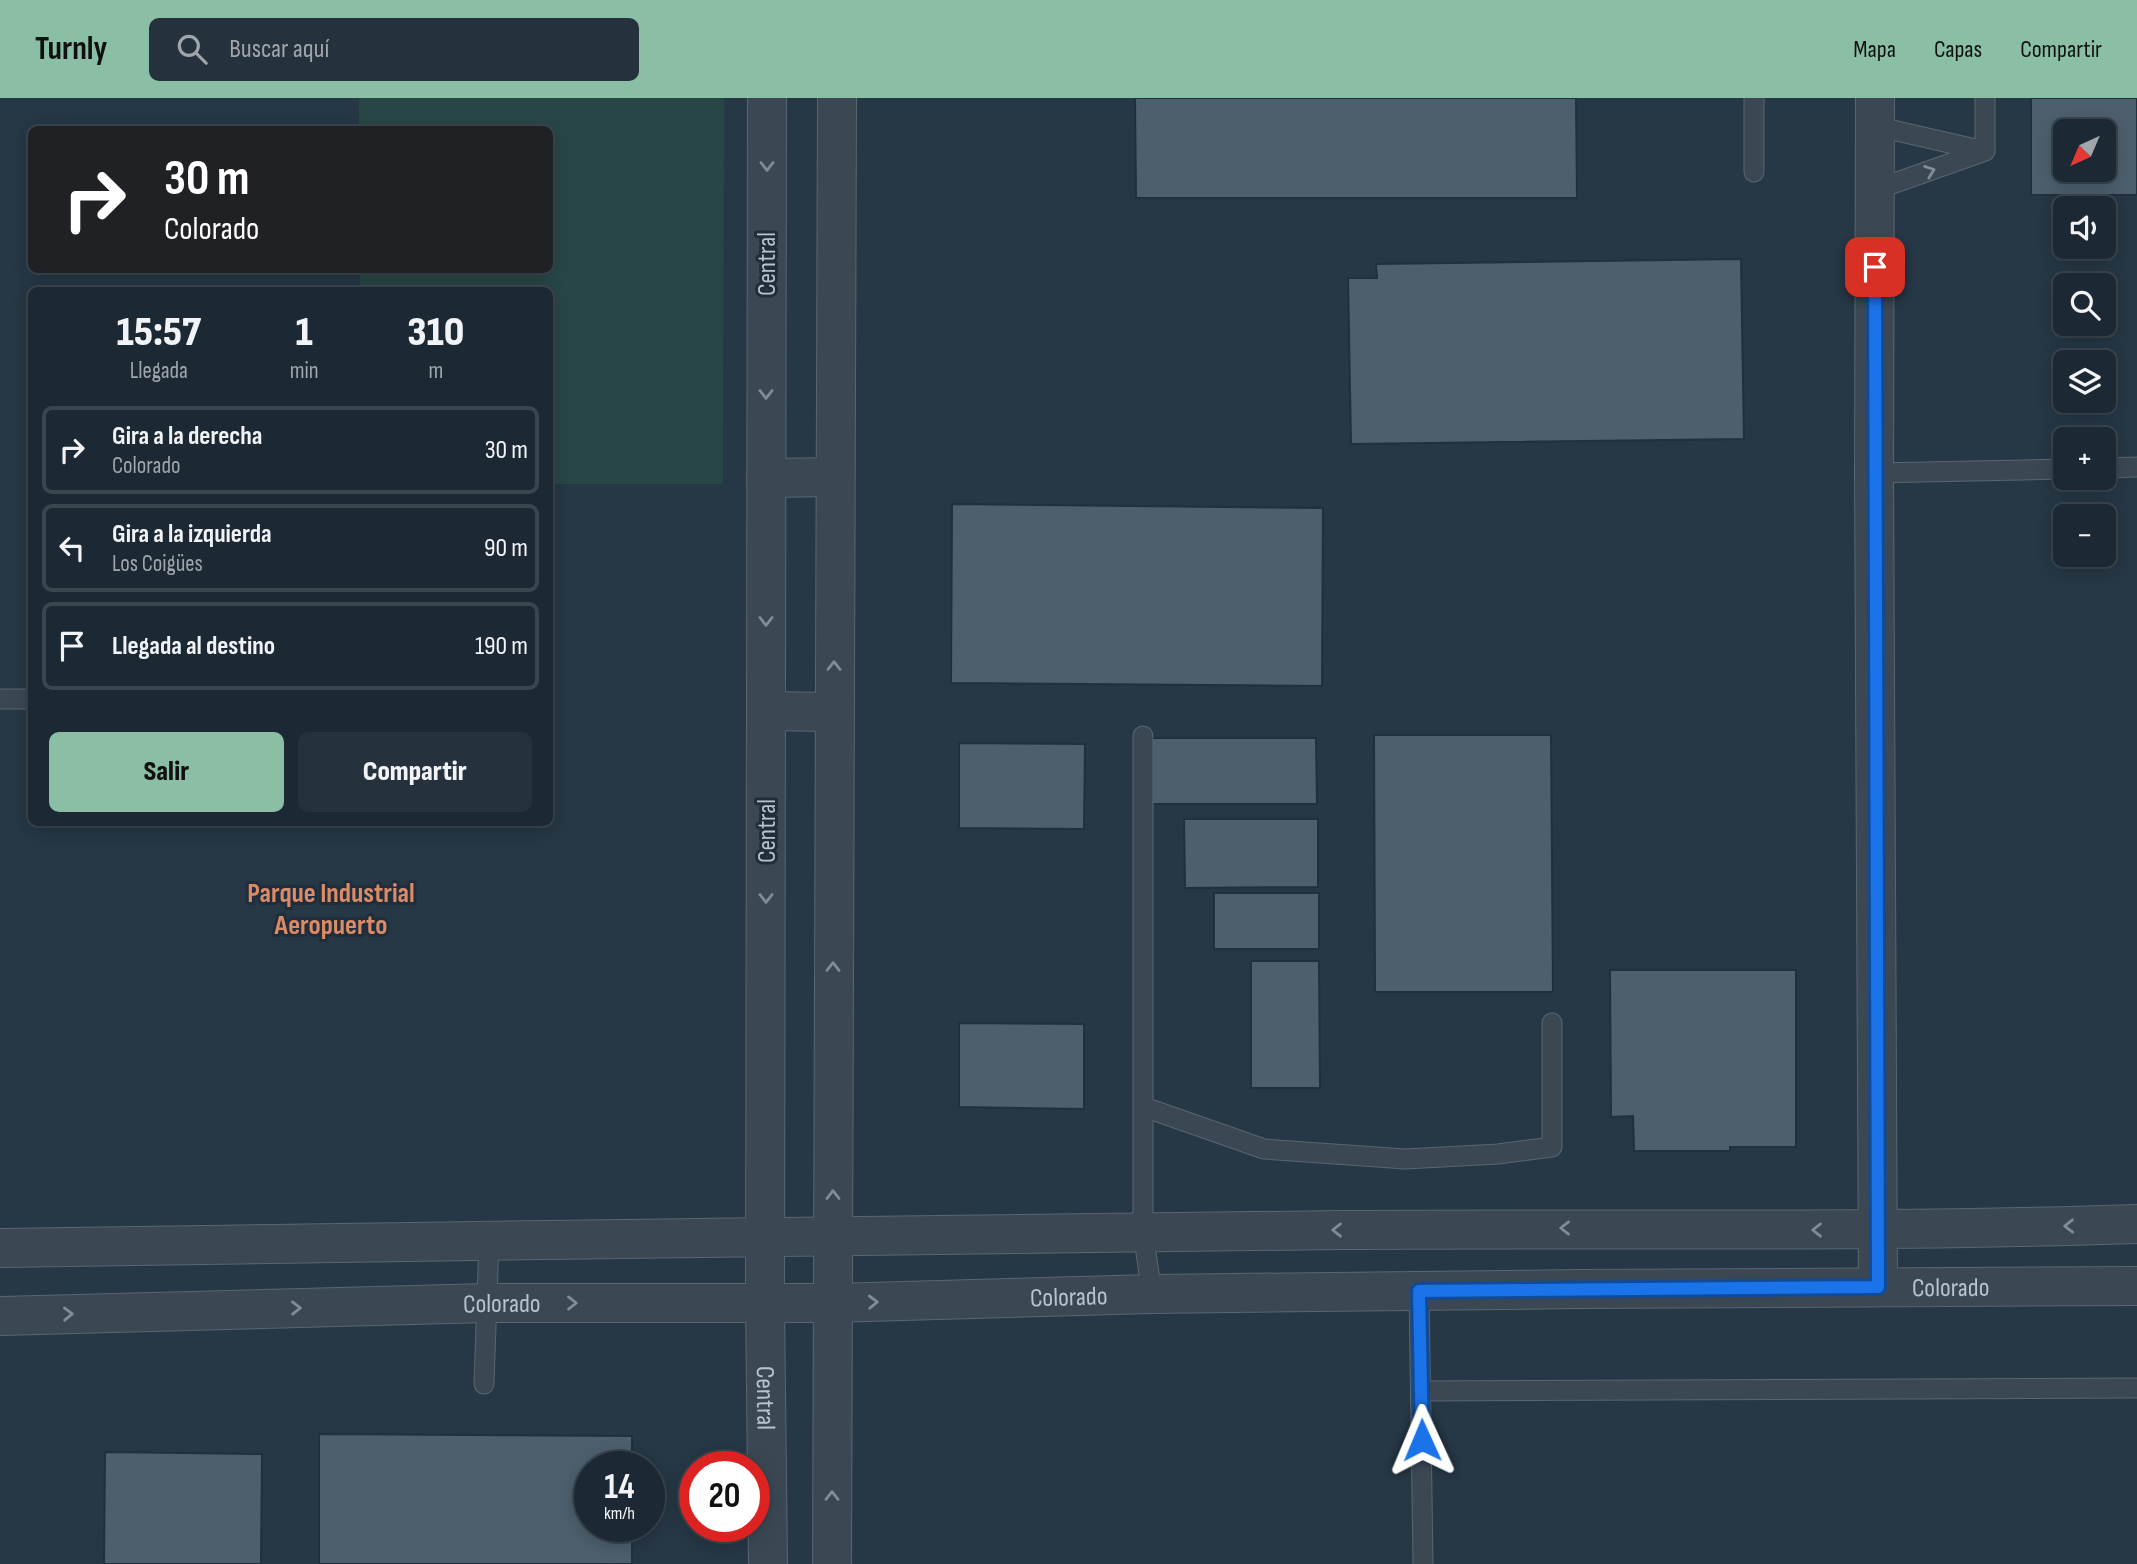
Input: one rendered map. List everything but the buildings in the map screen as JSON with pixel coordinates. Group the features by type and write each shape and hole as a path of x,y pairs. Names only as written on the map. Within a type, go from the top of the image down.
{"street":[{"name":"Central","path":"767,98 765,1303 768,1564"},
{"path":"832,1564 836,98"},
{"path":"1875,112 1878,1287"},
{"path":"766,478 835,477"},
{"path":"766,711 834,712"},
{"path":"0,1248 1143,1232 1877,1230 2128,1225 2129,1286"},
{"path":"1615,1229 1616,1289"},
{"name":"Colorado","path":"0,1316 487,1303 832,1303 1152,1294 2129,1286"}],"lane":[{"path":"1754,98 1754,172"},
{"path":"1985,98 1985,151"},
{"path":"1875,112 1985,151"},
{"path":"1875,190 1985,151"},
{"path":"2116,468 2137,467"},
{"path":"1874,473 2053,469"},
{"path":"0,699 28,699"},
{"path":"1143,736 1143,1232 1152,1294"},
{"path":"1144,1107 1264,1149 1405,1159 1498,1154 1552,1147 1552,1023"},
{"path":"484,1384 489,1241"},
{"path":"1419,1291 1423,1564"},
{"path":"1421,1391 2137,1388"}],"green space":[{"path":"359,98 724,98 723,484 553,484 553,287 360,287 360,273 553,273 553,126 359,126"}],"district":[{"name":"Parque Industrial Aeropuerto","path":"331,908"}],"route":[{"path":"1422,1440 1419,1291 1878,1287 1875,267"}]}
